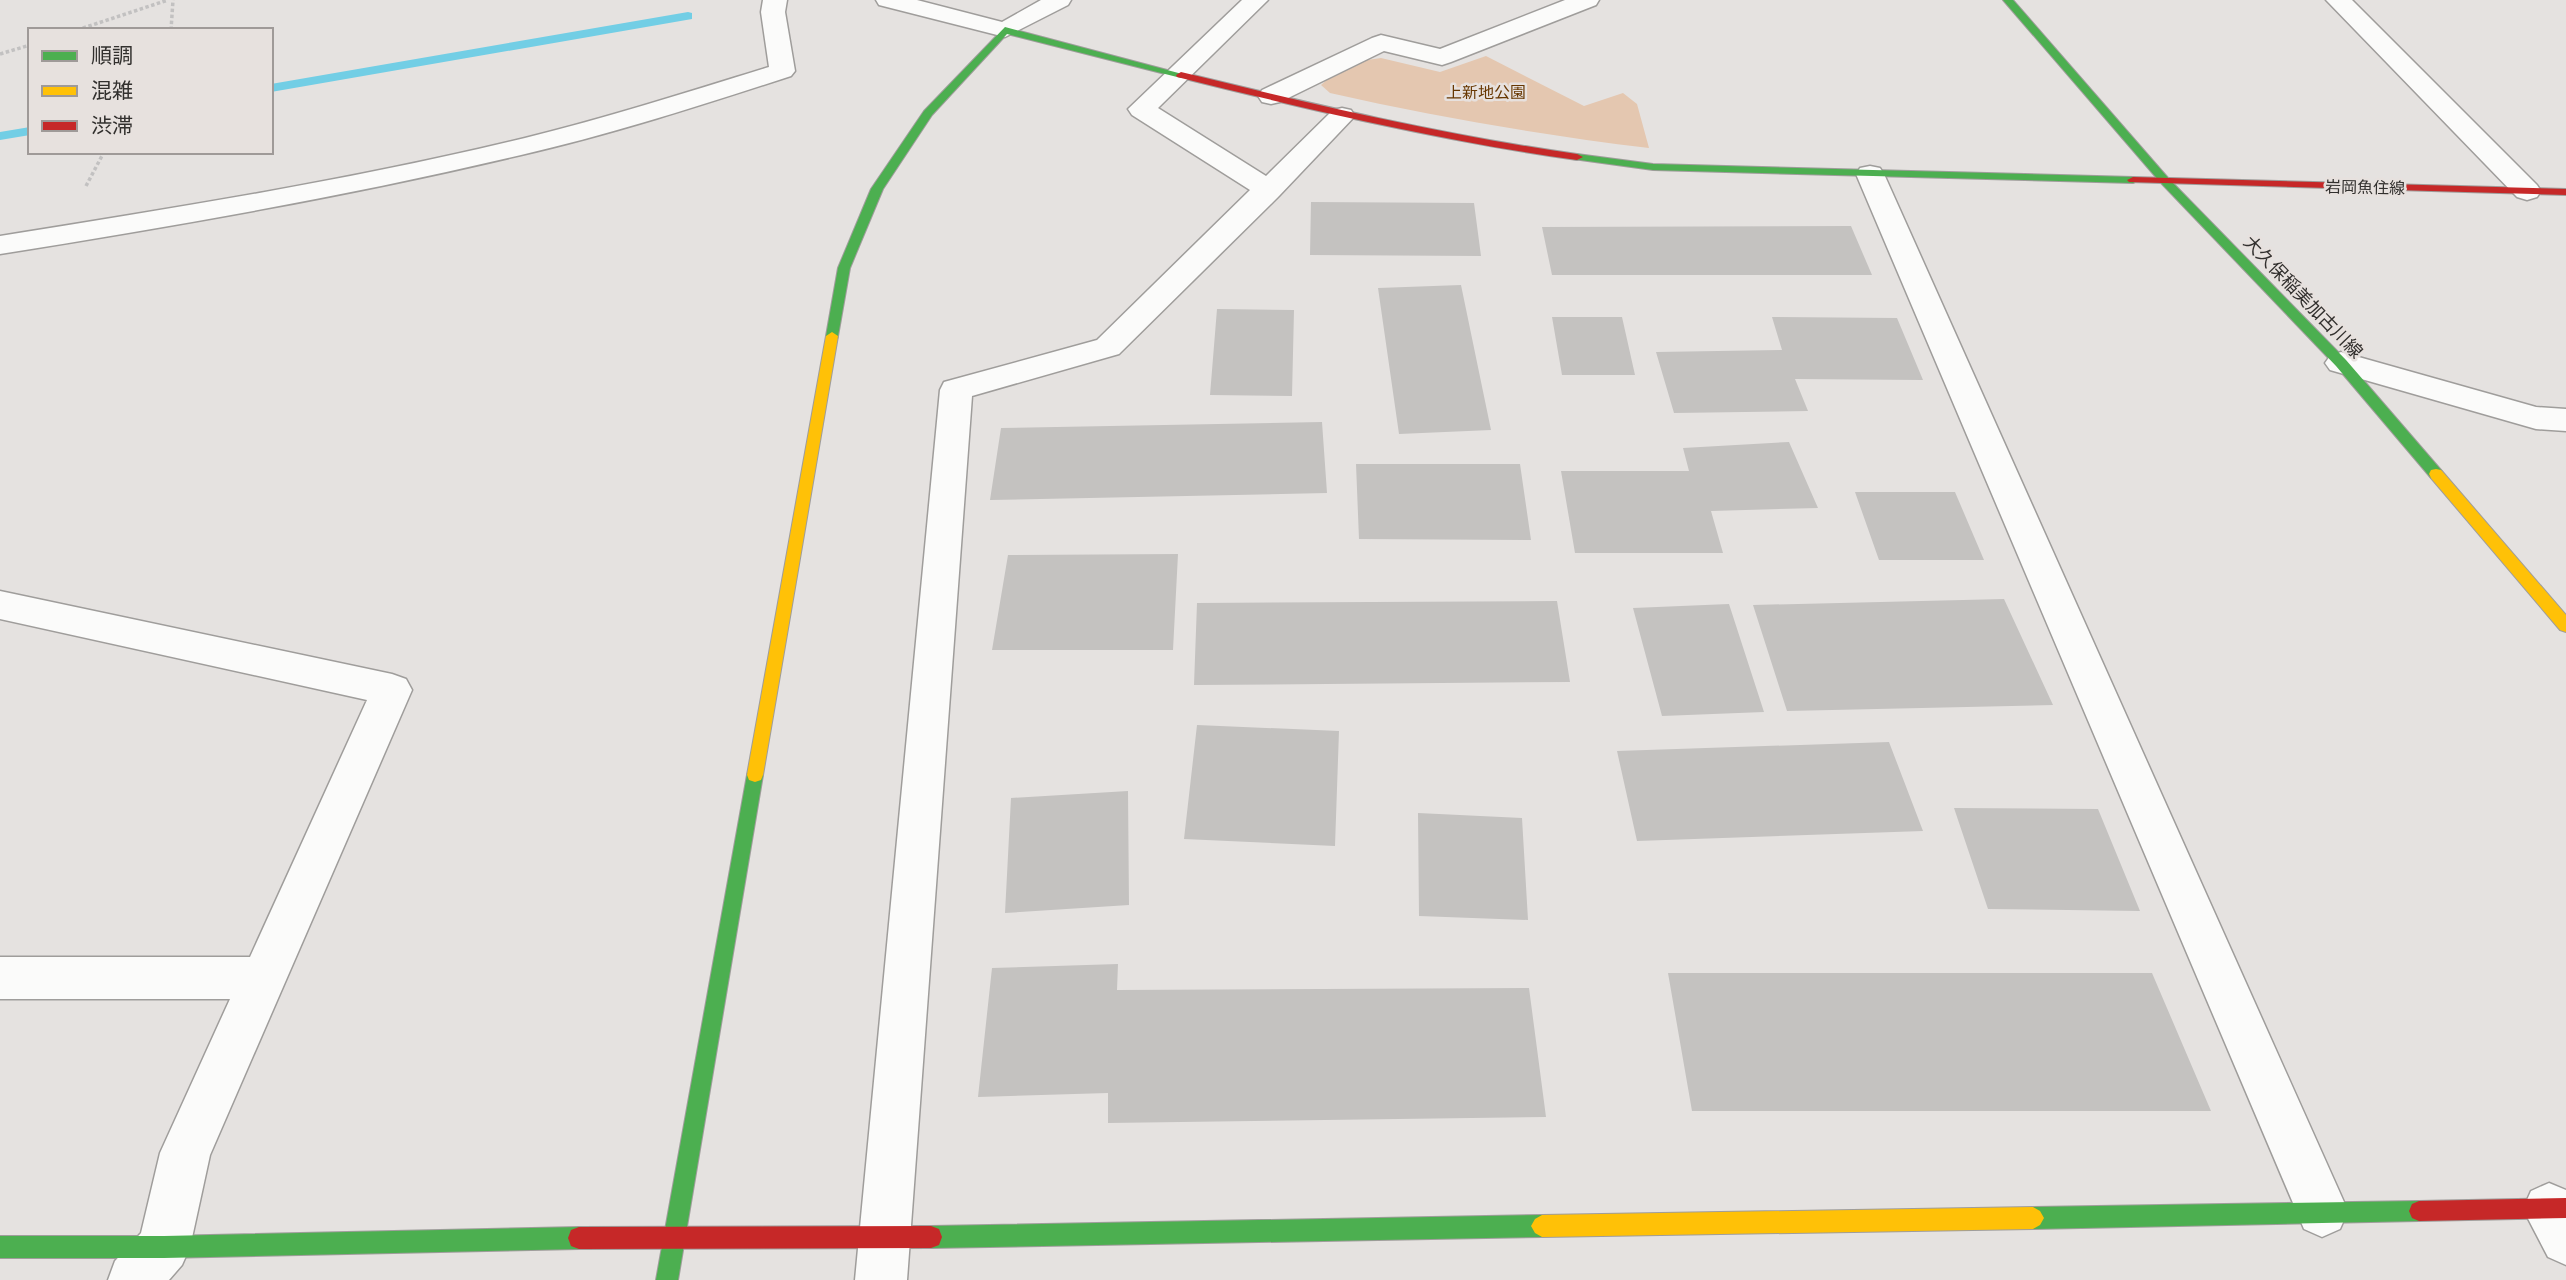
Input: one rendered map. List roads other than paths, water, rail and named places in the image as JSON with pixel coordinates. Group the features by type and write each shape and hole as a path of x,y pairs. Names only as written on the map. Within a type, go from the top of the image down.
{"street":[{"path":"0,245 362,182 509,150 636,116 782,71 773,12 775,0"},
{"path":"887,0 1004,30"},
{"path":"667,1280 677,1236 844,268 877,189 928,113 1004,30 1059,0"},
{"path":"1256,0 1141,109 1269,190"},
{"path":"1271,96 1381,43 1442,57 1587,0"},
{"name":"大久保稲美加古川線","path":"2008,0 2165,181 2341,363 2566,626"},
{"path":"2338,0 2527,191"},
{"name":"岩岡魚住線","path":"1004,30 1342,116 1512,149 1653,167 2566,192"},
{"path":"883,1259 956,390 1108,347 1342,116"},
{"path":"1870,174 2322,1211"},
{"path":"2341,363 2536,418 2566,420"},
{"path":"0,605 392,690 186,1153 149,1263"},
{"path":"0,978 264,978"},
{"path":"0,1247 149,1263 677,1236 883,1259 2322,1211 2560,1219"}],"waterway":[{"path":"273,88 688,16"},
{"path":"0,136 28,131"}],"park label":[{"name":"上新地公園","path":"1486,92"}]}
